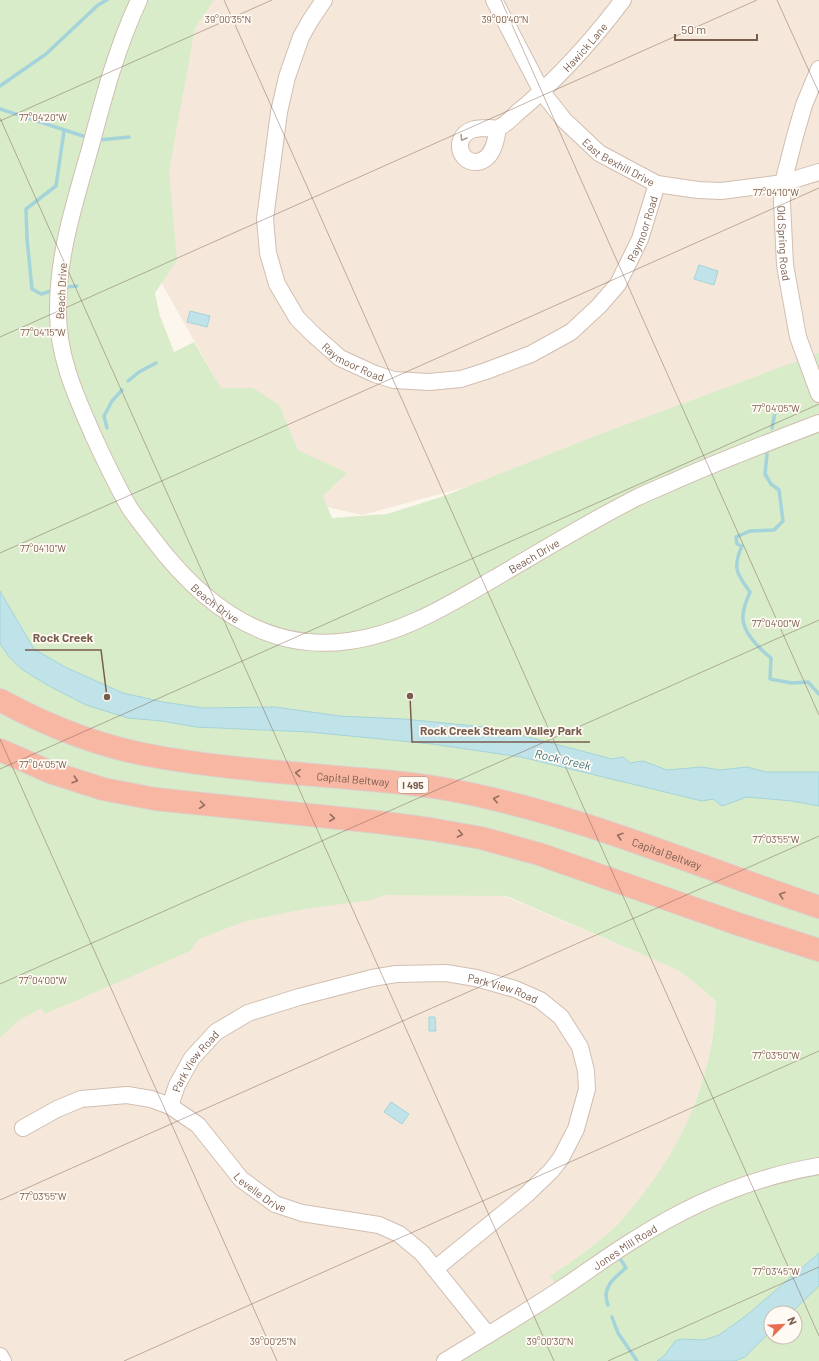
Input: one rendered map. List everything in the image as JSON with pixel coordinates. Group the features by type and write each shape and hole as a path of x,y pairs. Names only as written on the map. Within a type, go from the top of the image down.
{"highway":[{"name":"Capital Beltway","path":"0,700 28,716 67,732 118,748 163,758 221,766 431,787 498,799 556,815 626,838 761,888 819,907"},
{"path":"0,750 50,772 103,789 155,799 377,822 481,838 539,854 738,924 819,950"}],"street":[{"name":"Beach Drive","path":"139,0 111,72 68,224 59,285 58,312 61,340 72,388 97,444 130,508 167,558 193,585 216,605 241,622 266,633 289,639 316,643 349,641 380,634 409,623 449,604 636,498 701,469 819,423"},
{"name":"Raymoor Road","path":"324,0 301,37 287,77 279,112 265,219 268,253 277,284 298,318 314,335 340,358 375,374 394,380 429,382 461,379 531,354 571,332 599,306 618,284 640,239 657,184"},
{"name":"East Bexhill Drive","path":"494,0 542,92 564,120 598,153 657,184 698,190 721,191 783,183 819,172"},
{"name":"Hawick Lane","path":"498,128 542,92 575,58 623,0"},
{"name":"Old Spring Road","path":"819,69 804,105 783,183 782,202 785,265 798,337 819,394"},
{"name":"Park View Road","path":"170,1106 177,1085 192,1058 216,1032 248,1013 299,997 372,978 396,974 446,974 476,978 515,989 540,1000 561,1017 580,1046 586,1071 587,1089 576,1129 561,1158 551,1171 526,1195 435,1269"},
{"name":"Levelle Drive","path":"23,1128 57,1109 81,1099 127,1095 151,1099 170,1106 198,1125 241,1179 275,1204 302,1213 379,1225 399,1234 422,1253 488,1335"},
{"name":"Jones Mill Road","path":"446,1361 563,1288 637,1237 685,1211 708,1199 754,1182 819,1166"},
{"path":"0,1356 3,1361"}],"shaded area":[{"path":"204,0 819,0 819,392 362,515 287,498 249,438 152,266 177,75"},
{"path":"440,869 717,986 715,1019 710,1051 702,1083 691,1114 661,1171 631,1210 608,1233 583,1254 551,1276 558,1288 436,1361 0,1361 0,936 212,920"}],"green space":[{"path":"0,0 214,0 195,28 169,171 177,260 155,293 160,316 174,352 194,342 221,388 253,388 279,405 298,450 347,473 323,496 332,518 387,514 444,496 595,436 819,353 819,1361 436,1361 558,1288 550,1276 600,1240 631,1208 660,1170 686,1125 696,1102 704,1077 714,1027 716,1001 693,981 676,969 506,896 384,895 372,900 305,909 246,921 199,939 190,951 45,1014 42,1008 18,1021 0,1038"}],"water":[{"path":"699,265 718,271 714,285 694,279"},
{"path":"190,311 210,316 207,327 187,322"},
{"name":"Rock Creek","path":"0,591 34,649 65,667 123,693 163,702 203,708 275,707 340,716 404,719 494,728 612,759 623,757 630,763 643,761 667,770 702,767 720,770 747,767 766,772 819,772 819,806 792,801 747,797 722,806 713,799 702,801 521,757 432,744 309,732 196,727 162,721 128,718 86,705 49,686 23,670 10,658 0,644"},
{"path":"429,1017 435,1017 436,1031 429,1031"},
{"path":"391,1102 409,1114 402,1124 384,1112"},
{"path":"819,1253 819,1286 799,1305 763,1305 763,1339 745,1357 735,1361 657,1361 665,1355 675,1341 681,1339 704,1340 719,1335 747,1315"}],"waterway":[{"path":"0,86 46,54 98,5 107,0"},
{"path":"0,109 83,136"},
{"path":"51,291 41,294 32,289 27,239 26,209 56,186 64,131"},
{"path":"99,140 129,137"},
{"path":"66,287 77,286"},
{"path":"128,381 139,372 156,363"},
{"path":"107,428 104,416 112,401 122,390"},
{"path":"772,428 776,407"},
{"path":"767,454 765,474 771,484 779,490 783,521 774,530 750,531 736,537 737,544 742,546 737,560 737,570 750,592 744,610 744,626 758,646 771,658 770,679 792,683 808,682 819,694"},
{"path":"608,1305 606,1299 607,1288 626,1268 621,1260"},
{"path":"612,1317 618,1333 637,1361"}],"place":[{"name":"Rock Creek Stream Valley Park","path":"410,696"},
{"name":"Rock Creek","path":"107,697"}]}
